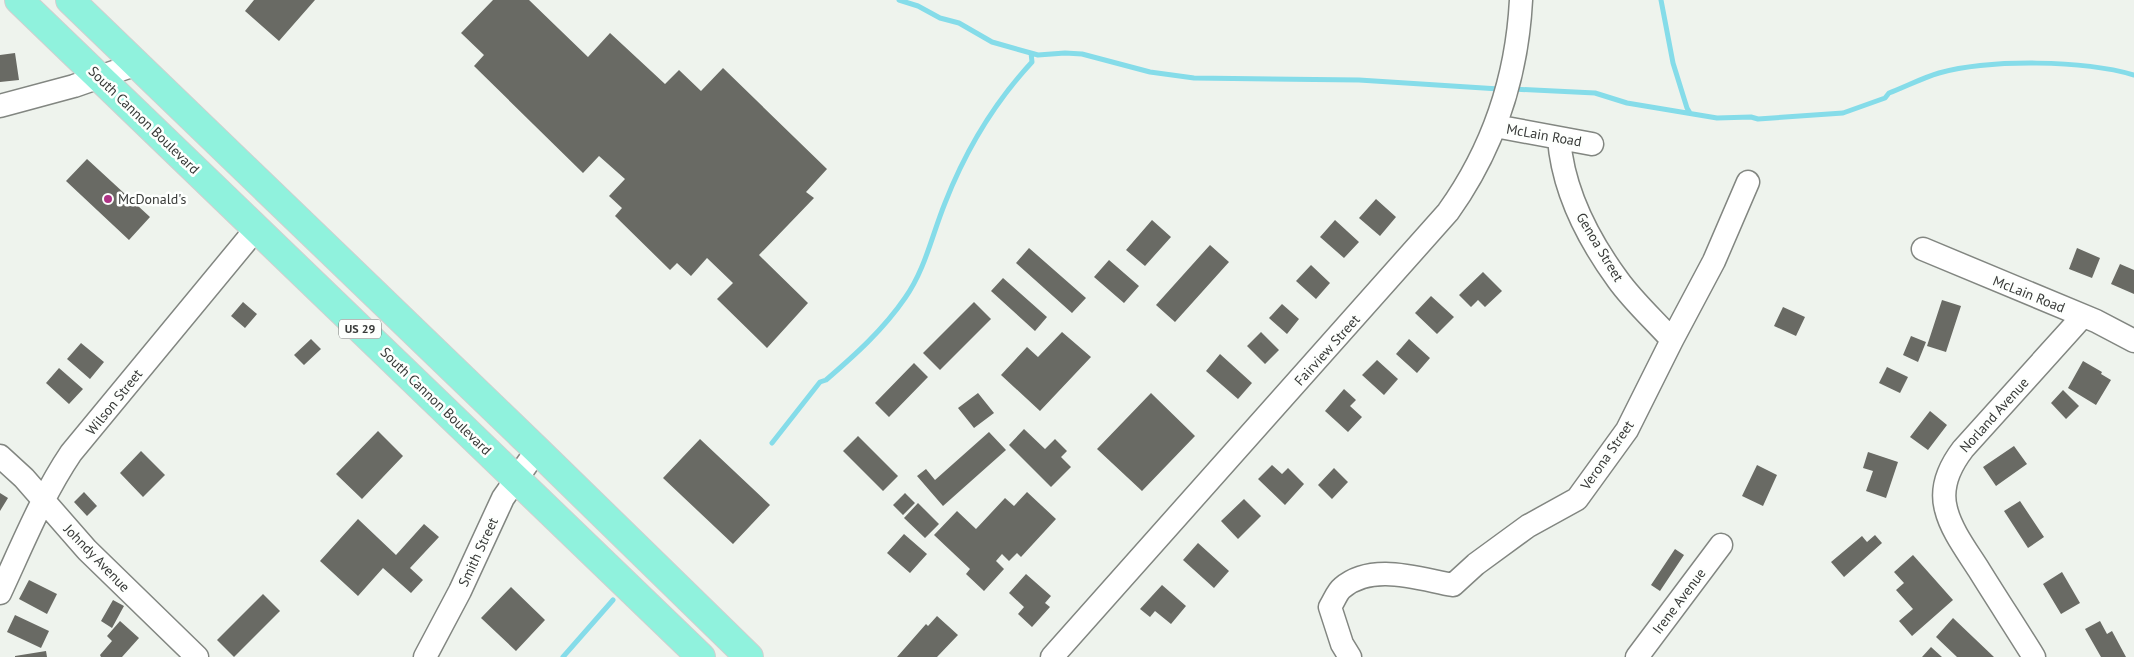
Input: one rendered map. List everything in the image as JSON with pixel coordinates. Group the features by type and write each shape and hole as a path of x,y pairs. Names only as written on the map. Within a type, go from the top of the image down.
{"main road":[{"name":"South Cannon Boulevard","path":"19,0 701,657"},
{"name":"US 29","path":"70,0 749,657"}],"street":[{"name":"Fairview Street","path":"1052,657 1440,223 1467,184 1495,126 1504,99 1515,53 1521,0"},
{"path":"0,106 74,86 137,64"},
{"name":"McLain Road","path":"1495,126 1592,144"},
{"name":"Genoa Street","path":"1559,139 1570,189 1588,231 1618,280 1672,340"},
{"name":"Verona Street","path":"1350,657 1342,644 1330,607 1340,589 1359,576 1385,574 1453,585 1476,564 1528,526 1577,499 1627,430 1714,261 1748,182"},
{"name":"Wilson Street","path":"0,593 43,502 71,453 256,229"},
{"name":"McLain Road","path":"1923,249 2083,316 2134,341"},
{"name":"Norland Avenue","path":"2034,657 1961,543 1946,509 1944,496 1946,477 1953,462 1963,448 2083,316"},
{"name":"Smith Street","path":"424,657 460,590 503,498 518,480 537,450"},
{"name":"Johndy Avenue","path":"0,456 24,478 43,502 87,550 197,657"},
{"name":"Irene Avenue","path":"1637,657 1721,545"}],"building":[{"path":"254,0 315,0 279,41 245,11"},
{"path":"493,0 529,0 588,57 610,33 665,84 679,70 701,91 723,68 827,169 806,192 814,198 759,255 808,303 767,348 717,299 733,283 707,258 691,276 677,263 670,270 615,216 622,208 609,196 625,179 599,156 583,173 474,66 484,55 461,33"},
{"path":"15,53 19,80 0,82 0,55"},
{"name":"McDonald's","path":"87,159 150,217 129,240 66,181"},
{"path":"1376,199 1396,217 1380,236 1359,218"},
{"path":"1152,220 1171,237 1145,266 1126,250"},
{"path":"1335,220 1359,242 1344,258 1320,237"},
{"path":"1210,245 1229,262 1175,322 1156,305"},
{"path":"1029,248 1086,298 1072,313 1016,263"},
{"path":"2077,248 2100,258 2092,278 2069,269"},
{"path":"1109,260 1139,286 1124,303 1094,277"},
{"path":"2120,264 2134,270 2134,294 2111,284"},
{"path":"1311,265 1330,283 1316,299 1296,281"},
{"path":"1483,272 1502,291 1485,307 1478,300 1471,307 1459,295"},
{"path":"1003,278 1047,317 1035,331 991,291"},
{"path":"1431,296 1454,317 1437,334 1415,313"},
{"path":"1942,300 1961,306 1946,352 1927,346"},
{"path":"243,302 257,314 245,328 231,316"},
{"path":"974,302 991,319 940,370 923,353"},
{"path":"1282,304 1299,319 1287,334 1269,318"},
{"path":"1783,307 1805,317 1796,336 1774,326"},
{"path":"1062,332 1091,357 1040,411 1001,375 1027,347 1038,357"},
{"path":"1261,332 1279,350 1265,364 1247,346"},
{"path":"1911,336 1926,342 1918,362 1903,355"},
{"path":"311,339 321,349 304,365 294,355"},
{"path":"1409,339 1430,358 1417,373 1396,354"},
{"path":"81,343 104,362 90,379 67,359"},
{"path":"1220,354 1252,383 1238,399 1206,371"},
{"path":"1377,360 1398,379 1384,395 1362,375"},
{"path":"2083,361 2102,372 2101,374 2111,380 2096,405 2068,388"},
{"path":"914,363 928,377 889,417 875,403"},
{"path":"1887,367 1908,377 1900,393 1879,383"},
{"path":"59,368 83,389 69,404 46,383"},
{"path":"1344,389 1356,400 1350,406 1362,417 1348,432 1325,411"},
{"path":"2063,390 2079,406 2066,419 2051,403"},
{"path":"978,393 994,413 974,428 958,408"},
{"path":"1151,393 1195,436 1142,491 1097,449"},
{"path":"1930,411 1947,425 1928,450 1910,437"},
{"path":"1024,429 1045,449 1055,439 1067,451 1061,457 1071,467 1051,487 1009,445"},
{"path":"378,431 403,456 362,499 336,474"},
{"path":"989,432 1006,450 943,506 917,476 926,469 935,480"},
{"path":"858,436 898,476 883,491 843,451"},
{"path":"700,439 770,505 733,544 663,478"},
{"path":"2014,446 2027,464 1996,486 1983,467"},
{"path":"141,451 165,475 143,497 120,473"},
{"path":"1868,452 1898,462 1886,498 1866,491 1873,471 1863,468"},
{"path":"1272,465 1282,474 1288,468 1304,484 1285,505 1258,479"},
{"path":"1757,465 1777,475 1763,506 1742,496"},
{"path":"1334,468 1348,482 1332,499 1318,485"},
{"path":"84,492 97,506 87,516 74,502"},
{"path":"1027,492 1056,519 1021,557 1017,553 1009,561 1002,554 996,561 1004,569 984,591 966,574 970,569 934,535 957,511 976,529 1005,498 1014,506"},
{"path":"0,493 8,498 0,511"},
{"path":"905,493 915,503 903,515 893,505"},
{"path":"1244,499 1261,516 1238,539 1221,521"},
{"path":"2020,501 2044,537 2028,548 2004,511"},
{"path":"918,503 939,524 925,538 904,518"},
{"path":"358,519 396,555 424,524 439,537 410,568 423,580 411,593 383,568 358,596 320,561"},
{"path":"904,534 927,554 910,573 887,553"},
{"path":"1875,535 1882,543 1844,577 1831,562 1862,536 1867,542"},
{"path":"1198,543 1229,571 1214,588 1183,560"},
{"path":"1675,549 1684,555 1660,591 1651,585"},
{"path":"1913,555 1953,600 1912,636 1899,621 1913,609 1896,590 1904,583 1894,572"},
{"path":"2062,572 2080,603 2061,614 2043,584"},
{"path":"1026,574 1051,596 1045,603 1050,607 1032,627 1018,614 1024,607 1009,593"},
{"path":"29,580 57,594 47,614 19,599"},
{"path":"1162,585 1186,606 1171,624 1155,611 1150,617 1140,609"},
{"path":"511,587 545,620 516,651 481,618"},
{"path":"263,594 280,611 234,657 217,640"},
{"path":"113,600 124,606 112,628 101,621"},
{"path":"15,615 49,631 41,648 7,632"},
{"path":"937,616 958,635 937,657 897,657 926,624 928,626"},
{"path":"1953,618 1994,657 1957,657 1936,637"},
{"path":"120,621 139,638 122,657 101,657 100,655 112,641 107,636"},
{"path":"2100,621 2107,634 2112,631 2126,657 2101,657 2085,629"},
{"path":"1931,647 1942,657 1922,657"},
{"path":"46,651 47,657 15,657 15,656"}],"waterway":[{"path":"899,0 918,6 940,18 959,23 992,42 1038,55 1082,54 1150,72 1194,78 1359,80 1499,89"},
{"path":"1661,0 1673,63 1690,113"},
{"path":"772,443 820,382 826,380 868,342 905,298 918,276 945,203 971,147 1005,94 1032,62 1031,53"},
{"path":"1513,89 1595,93 1627,103 1717,118 1751,117 1758,119 1843,113 1885,98 1889,93 1933,75 1960,68 1984,65 2064,64 2089,66 2134,75"},
{"path":"563,657 613,600"}],"place":[{"name":"McDonald's","path":"108,199"}]}
